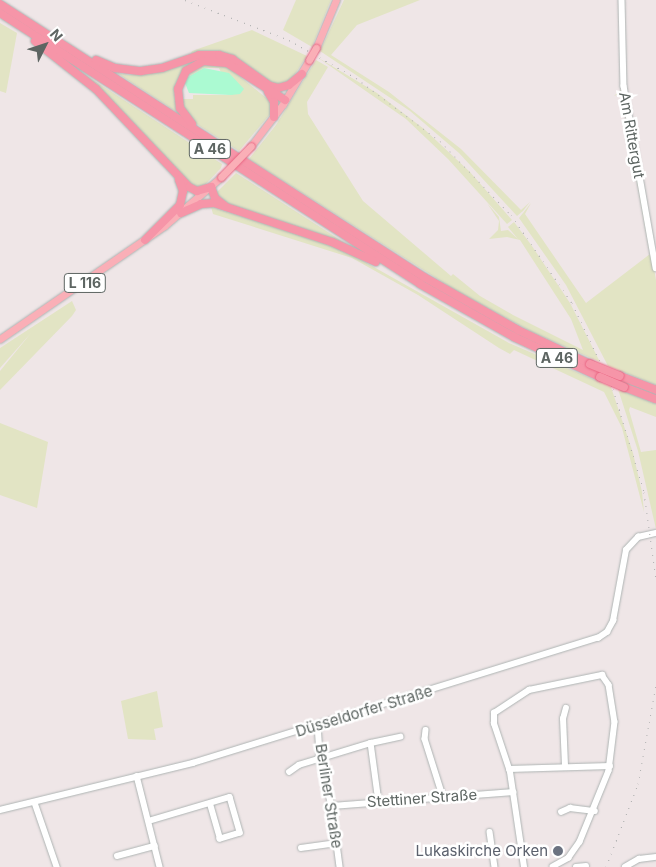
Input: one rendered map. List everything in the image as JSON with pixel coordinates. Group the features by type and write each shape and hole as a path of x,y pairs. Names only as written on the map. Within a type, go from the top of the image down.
{"highway":[{"name":"A 46","path":"0,4 221,147 454,294 590,364 656,390"},
{"name":"A 46","path":"0,14 420,284 514,337 600,377 656,399"},
{"path":"0,14 96,89 172,170 194,190 211,187 215,198 226,206"},
{"path":"66,46 105,65 130,71 160,69 199,55 219,55 237,62 285,100"},
{"path":"221,147 181,111 177,93 185,72 198,62 219,61 268,88 287,86 302,74"},
{"path":"268,88 274,101 274,116"},
{"path":"145,240 181,202 183,188 172,170"},
{"path":"181,213 207,203 226,206 332,242 420,284"}],"main road":[{"name":"L 116","path":"0,339 145,240 181,213 221,177 251,146 302,74 316,48 336,0"}],"street":[{"name":"Am Rittergut","path":"622,0 623,81 656,268"},
{"name":"Düsseldorfer Straße","path":"0,810 35,803 137,776 318,725 601,637 614,621 625,551 637,538 656,533"},
{"path":"524,867 509,769 494,724 494,713 499,706 532,689 597,674 606,678 615,726 610,766 595,811 578,847 563,866 553,867"},
{"path":"564,766 563,719 566,708"},
{"name":"Berliner Straße","path":"318,725 321,758 332,806 340,867"},
{"path":"426,730 425,739 443,796"},
{"path":"289,772 321,758 371,743 400,738"},
{"path":"371,743 379,802"},
{"path":"509,769 610,766"},
{"path":"137,776 160,867"},
{"name":"Stettiner Straße","path":"332,806 513,792"},
{"path":"149,821 230,797 240,833 220,839 210,804"},
{"path":"35,803 57,867"},
{"path":"561,812 570,808 595,811"},
{"path":"490,832 495,867"},
{"path":"301,848 337,843"},
{"path":"117,856 155,846"},
{"path":"625,867 639,859 656,858"},
{"path":"576,867 586,866"}],"shaded area":[{"path":"296,0 331,0 312,47 283,30"},
{"path":"344,0 420,0 357,25 331,55 389,92 461,149 521,210 530,202 517,216 459,153 410,111 320,51"},
{"path":"0,23 17,33 6,93 0,91"},
{"path":"252,30 307,56 291,80 282,85 274,84 245,63 221,53 190,55 192,51"},
{"path":"317,57 377,93 424,129 470,172 512,220 507,224 448,159 406,119"},
{"path":"198,58 181,73 176,83 174,95 180,114 117,73 129,75 167,70"},
{"path":"316,60 328,67 307,102 308,114 363,201 451,276 453,274 480,296 513,315 583,350 571,319 520,240 507,237 489,239 498,230 499,221 487,203 499,217 501,231 508,230 518,239 508,227 514,222 532,246 570,303 600,362 532,332 455,290 249,159 276,125"},
{"path":"203,65 227,66 271,102 271,113 239,151 195,123 183,107 182,99 193,99 193,95 231,95 219,68 204,68 188,77 181,87 192,71"},
{"path":"204,68 229,73 244,89 240,94 231,95 189,93 185,83 188,77"},
{"path":"84,74 222,164 221,168 202,188 194,187"},
{"path":"622,89 656,280 656,385 608,366 566,285 519,218 531,203 525,214 586,303 650,254 621,93 614,96"},
{"path":"236,173 348,245 231,206 216,193"},
{"path":"211,207 340,248 509,343 611,387 633,453 642,492 644,512 622,428 604,392 514,350 510,354 418,295 352,258 213,214"},
{"path":"72,301 76,310 72,316 0,390 0,371 31,333 0,368 0,348"},
{"path":"618,389 656,404 656,417 630,407 629,410 641,452 656,450 656,529 638,451"},
{"path":"0,423 48,442 37,508 0,495"},
{"path":"157,691 163,727 154,729 156,740 128,739 121,701"}],"railway":[{"path":"185,0 289,40 356,78 440,141 511,215 572,303 613,389 644,492 656,580"},
{"path":"606,867 638,784 656,685"}],"place":[{"name":"Lukaskirche Orken","path":"558,851"}]}
